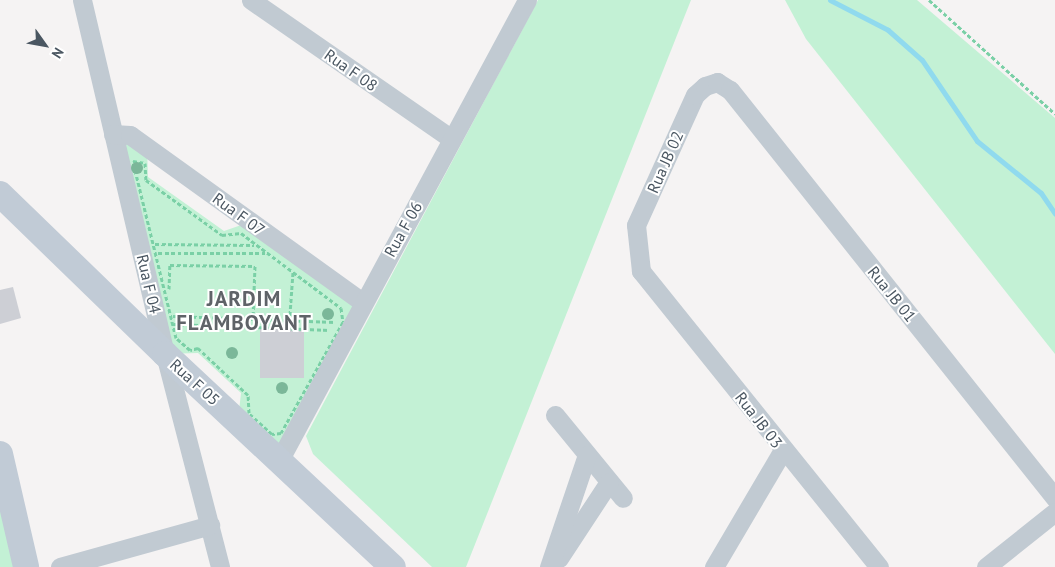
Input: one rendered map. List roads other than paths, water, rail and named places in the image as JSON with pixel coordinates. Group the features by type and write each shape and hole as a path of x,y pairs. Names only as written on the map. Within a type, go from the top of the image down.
{"street":[{"name":"Rua F 04","path":"82,0 165,354 220,567"},
{"name":"Rua F 08","path":"251,0 452,139"},
{"name":"Rua F 06","path":"280,459 362,302 527,0"},
{"name":"Rua JB 02","path":"641,271 636,225 695,95 706,86 717,82 730,90"},
{"name":"Rua JB 01","path":"730,90 1055,498"},
{"name":"Rua F 07","path":"113,134 130,135 362,302"},
{"name":"Rua F 05","path":"0,194 165,354 280,459 393,567"},
{"name":"Rua JB 03","path":"641,271 783,450 879,567"},
{"path":"555,415 623,498"},
{"path":"714,567 783,450"},
{"path":"0,454 26,567"},
{"path":"549,567 587,455"},
{"path":"553,567 609,482"},
{"path":"986,567 1055,512"},
{"path":"60,567 210,525"}],"waterway":[{"path":"830,0 888,30 922,60 977,141 1041,193 1055,214"}],"district":[{"name":"JARDIM FLAMBOYANT","path":"244,311"}]}
